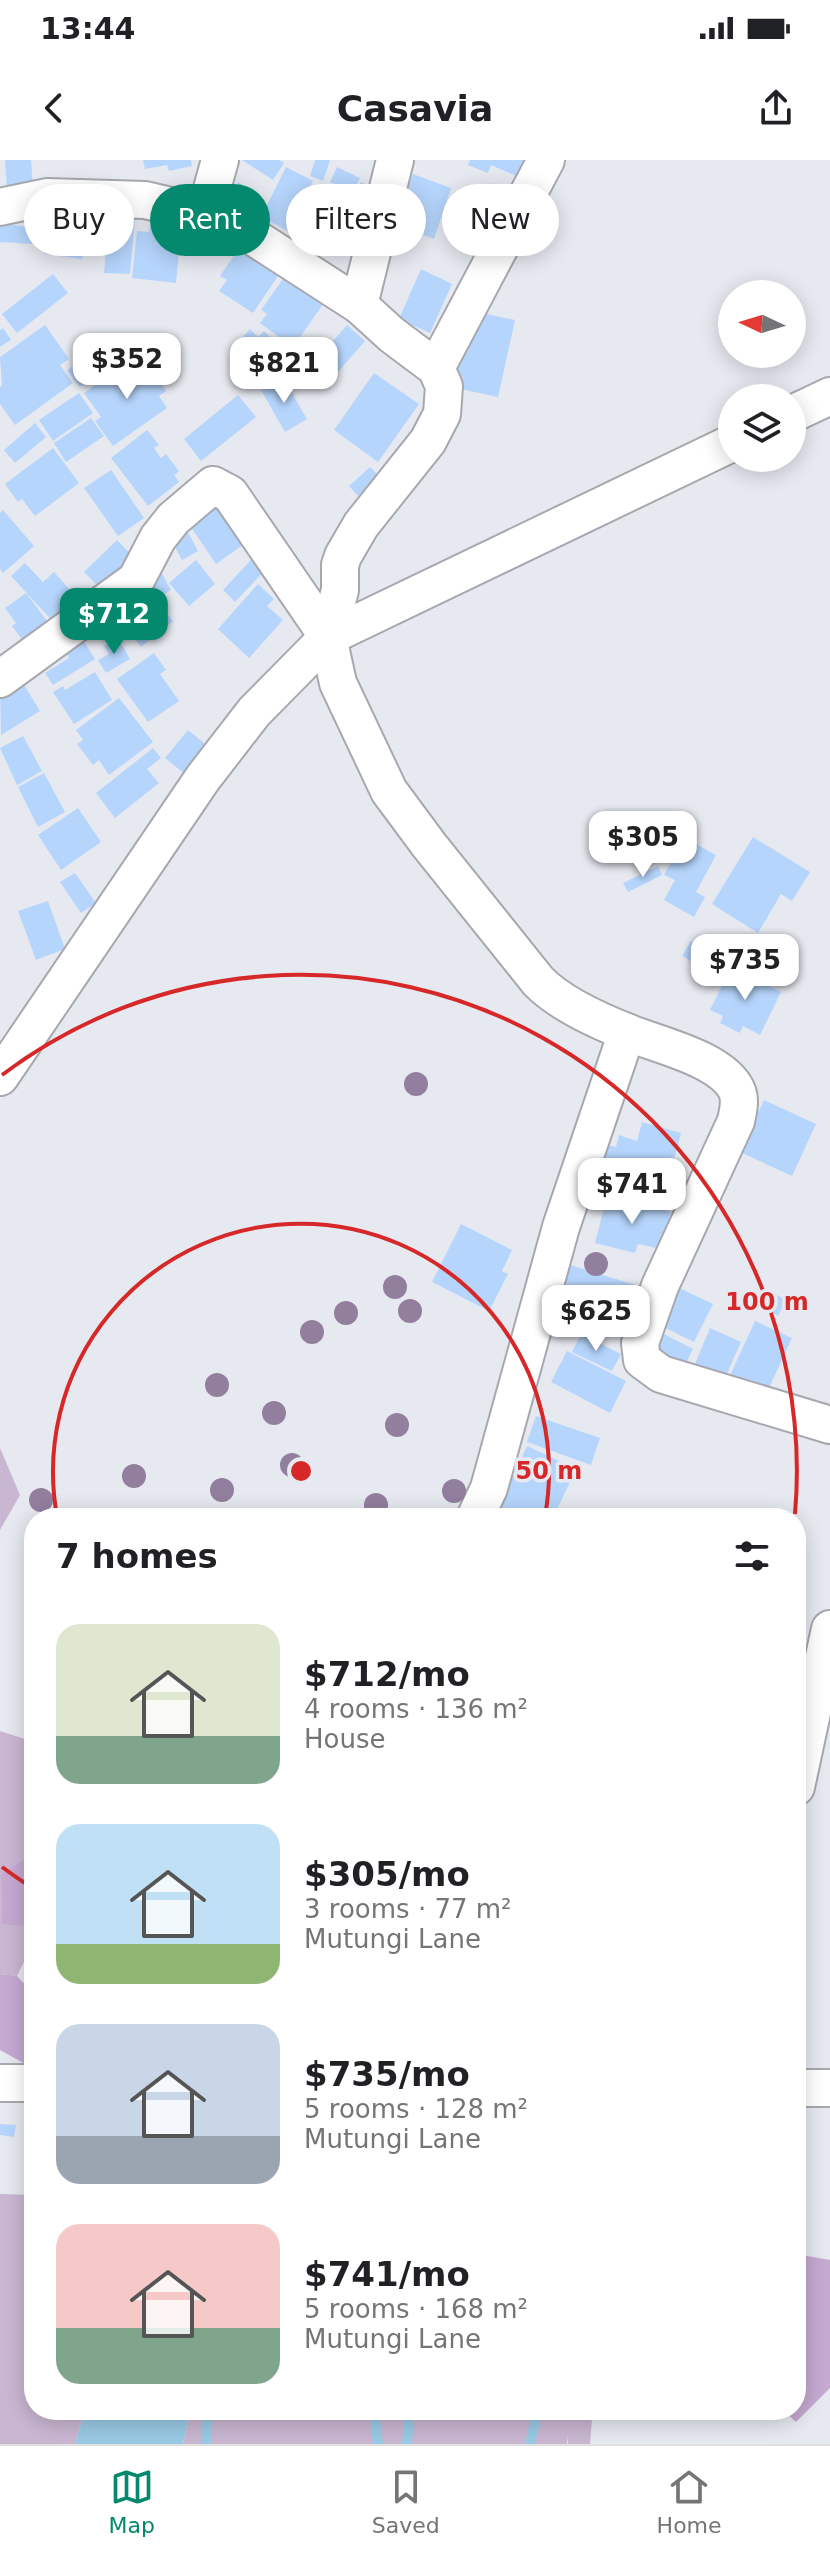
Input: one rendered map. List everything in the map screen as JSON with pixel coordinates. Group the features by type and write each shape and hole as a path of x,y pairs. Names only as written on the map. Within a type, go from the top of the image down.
{"street":[{"path":"213,184 220,160"},
{"path":"359,305 395,160"},
{"path":"436,368 546,160"},
{"path":"0,207 47,197 150,201"},
{"path":"270,248 359,305 436,368 444,386 442,414 428,441 369,513 343,556 340,590 328,637"},
{"path":"806,407 830,396"},
{"path":"0,1077 203,778 254,712 328,637 718,450"},
{"path":"0,679 136,580 158,538 173,519 213,485 230,494 328,637 338,683 389,791 550,993 627,1032 705,1062 732,1084 739,1103 736,1121 660,1286 640,1343 642,1360 661,1374 830,1425"},
{"path":"480,1508 489,1488 561,1227 627,1032"},
{"path":"806,1741 830,1629"},
{"path":"0,2083 24,2083"},
{"path":"806,2088 830,2088"}],"shaded area":[{"path":"0,1448 20,1495 0,1530"},
{"path":"0,1731 24,1739 24,1859 1,1874 2,1923 24,1926 24,1962 17,1976 0,1974"},
{"path":"24,1859 24,1926 2,1924 1,1874"},
{"path":"0,1974 17,1976 24,1983 24,2063 0,2050"},
{"path":"0,2194 24,2195 24,2420 82,2420 75,2444 0,2444"},
{"path":"806,2256 830,2260 830,2388 806,2412"},
{"path":"188,2420 592,2420 590,2444 568,2444 568,2436 567,2444 183,2444"}],"water":[{"path":"82,2420 188,2420 183,2444 75,2444"}],"building":[{"path":"5,160 31,160 33,184 7,189"},
{"path":"143,160 191,160 192,166 169,171 167,165 145,169"},
{"path":"242,160 279,160 284,163 273,180"},
{"path":"315,160 330,160 323,181 310,176"},
{"path":"470,160 528,160 521,178 491,165 488,173 468,165"},
{"path":"286,167 313,181 312,184 286,184 286,230 270,222 270,199"},
{"path":"337,167 360,178 357,184 330,182"},
{"path":"413,174 442,185 442,215 434,239 426,236 426,184 410,184"},
{"path":"0,224 24,226 24,244 0,242"},
{"path":"150,227 150,256 179,256 176,283 132,278 137,231 149,232"},
{"path":"106,256 132,256 130,274 104,273"},
{"path":"234,256 260,256 282,270 253,313 219,291 227,280 220,276"},
{"path":"421,269 452,284 430,333 399,319"},
{"path":"53,274 68,293 17,333 2,314"},
{"path":"285,276 323,304 293,347 260,323 267,314 261,310"},
{"path":"477,312 515,320 498,397 460,389 463,377 453,375 458,350 468,352"},
{"path":"45,325 69,359 60,365 73,383 15,425 0,404 0,357"},
{"path":"347,325 365,341 338,372 320,356"},
{"path":"3,328 11,340 0,347 0,330"},
{"path":"250,329 258,337 264,331 287,353 258,385 245,372 249,368 229,351"},
{"path":"133,359 138,367 145,362 166,391 159,396 167,408 113,446 95,421 101,417 84,393"},
{"path":"82,360 94,377 80,387 67,370"},
{"path":"374,373 419,404 378,462 334,430"},
{"path":"283,378 307,419 285,432 261,390"},
{"path":"79,393 93,413 53,441 39,420"},
{"path":"238,395 256,417 201,461 184,439"},
{"path":"91,418 104,436 66,462 54,443"},
{"path":"35,423 46,437 15,463 4,450"},
{"path":"147,430 159,445 154,448 161,458 166,454 179,471 174,475 179,482 148,506 111,458"},
{"path":"53,448 79,483 35,516 22,499 18,502 5,484"},
{"path":"370,467 379,476 358,496 349,486"},
{"path":"111,470 144,518 118,536 84,488"},
{"path":"221,496 250,540 216,564 186,520"},
{"path":"3,510 34,546 3,573 0,569 0,513"},
{"path":"184,525 198,551 182,560 168,534"},
{"path":"117,540 136,560 104,592 84,572"},
{"path":"258,552 271,564 235,602 223,590"},
{"path":"196,560 215,584 189,606 169,583"},
{"path":"25,563 43,582 54,572 84,606 59,628 11,576"},
{"path":"160,570 171,590 156,599 144,580"},
{"path":"258,584 274,599 267,606 283,620 249,658 218,629"},
{"path":"26,593 56,633 28,648 12,626 16,623 5,608"},
{"path":"136,597 147,610 157,602 173,621 141,647 115,614"},
{"path":"81,637 95,659 53,685 45,673 69,658 63,648"},
{"path":"118,638 130,659 106,673 98,660 109,654 104,646"},
{"path":"154,653 166,670 160,674 179,701 148,722 117,679"},
{"path":"95,672 112,700 74,724 53,692 63,686 65,690"},
{"path":"18,675 40,711 1,735 0,686"},
{"path":"119,698 153,742 109,775 99,760 93,765 77,744 83,740 76,730"},
{"path":"188,730 209,747 186,775 165,758"},
{"path":"23,736 42,771 17,785 0,748"},
{"path":"153,748 161,758 147,769 159,783 115,818 96,793"},
{"path":"44,773 65,812 38,827 18,787"},
{"path":"78,808 101,842 61,870 38,835"},
{"path":"753,837 810,872 792,901 781,894 758,933 712,904"},
{"path":"696,844 716,855 696,892 705,897 694,917 664,900 675,880 664,875 676,853 687,859"},
{"path":"658,866 662,875 628,892 623,883"},
{"path":"75,873 96,903 81,913 60,882"},
{"path":"48,901 65,949 36,960 18,911"},
{"path":"691,941 729,963 720,979 682,956"},
{"path":"731,967 781,992 760,1035 743,1026 740,1033 720,1023 723,1016 710,1010"},
{"path":"764,1100 816,1124 792,1176 740,1152"},
{"path":"642,1122 681,1133 672,1167 676,1168 669,1197 599,1178 608,1145 616,1147 619,1135 637,1141"},
{"path":"607,1196 671,1212 661,1249 638,1244 635,1253 595,1243"},
{"path":"461,1224 512,1250 502,1271 508,1274 489,1311 432,1282"},
{"path":"567,1264 645,1288 636,1316 585,1300 581,1313 554,1304"},
{"path":"673,1285 713,1304 694,1342 655,1323"},
{"path":"766,1289 786,1300 778,1316 758,1305"},
{"path":"755,1321 792,1338 764,1399 727,1382"},
{"path":"710,1328 741,1342 722,1385 692,1371"},
{"path":"654,1329 693,1349 684,1367 645,1348"},
{"path":"581,1334 621,1354 612,1371 572,1352"},
{"path":"567,1351 626,1381 610,1413 551,1382"},
{"path":"536,1416 600,1438 591,1465 527,1442"},
{"path":"527,1446 576,1469 558,1508 499,1508"},
{"path":"0,2124 16,2125 14,2137 0,2135"}],"waterway":[{"path":"206,2444 207,2420"},
{"path":"375,2420 378,2444"},
{"path":"407,2444 409,2420"},
{"path":"530,2444 536,2420"}]}
